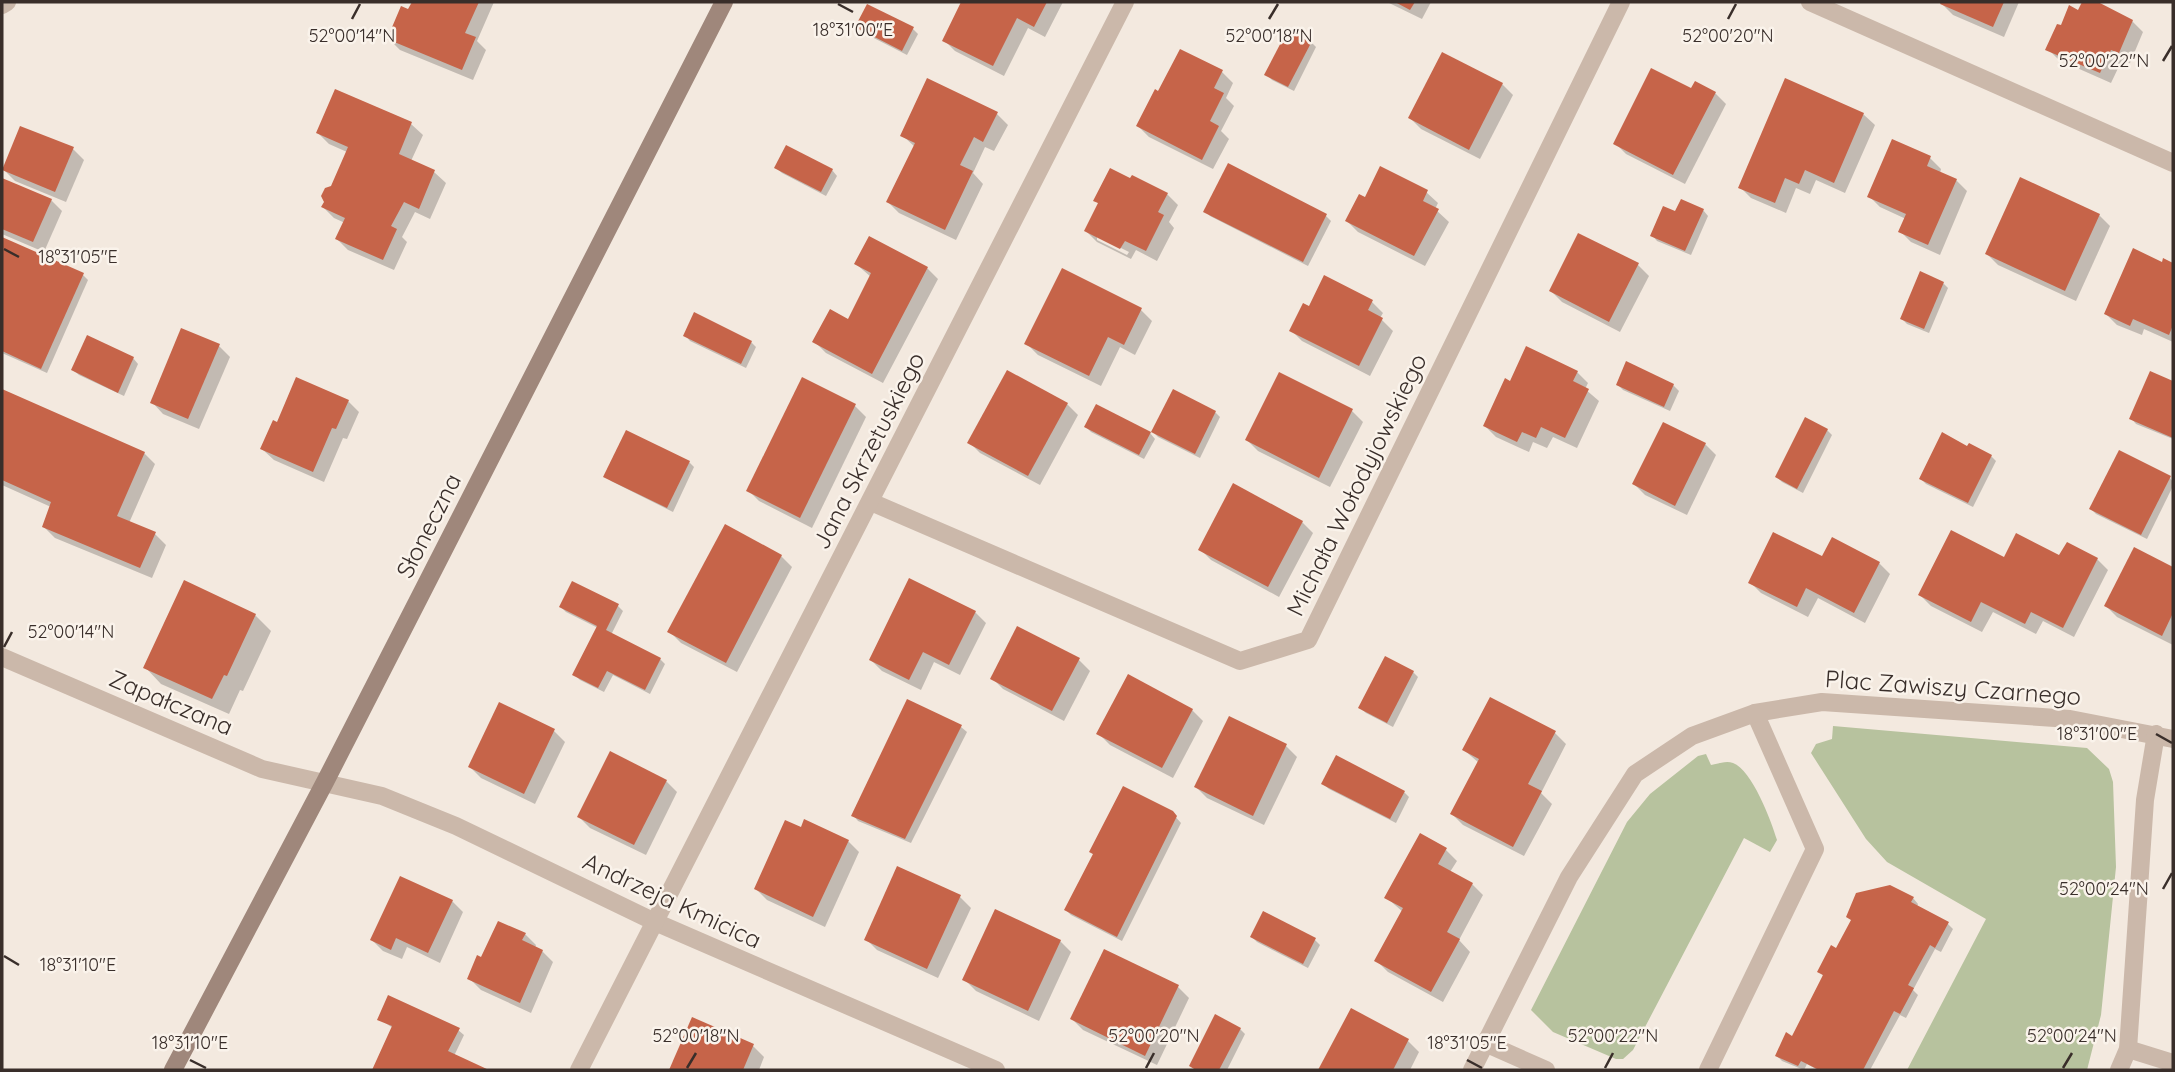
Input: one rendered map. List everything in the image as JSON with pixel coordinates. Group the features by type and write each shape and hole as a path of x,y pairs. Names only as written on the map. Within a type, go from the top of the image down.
{"street":[{"path":"2,5 7,2"},
{"name":"Słoneczna","path":"173,1070 325,782 724,2"},
{"name":"Jana Skrzetuskiego","path":"579,1070 1125,2"},
{"name":"Michała Wołodyjowskiego","path":"871,502 1240,661 1308,640 1621,2"},
{"path":"1810,2 2173,163"},
{"name":"Zapałczana","path":"2,657 262,768 325,782"},
{"name":"Plac Zawiszy Czarnego","path":"1472,1070 1569,877 1635,775 1692,736 1755,713 1822,702 2070,719 2165,736 2146,800 2128,1049 2119,1070"},
{"path":"1708,1070 1815,849 1755,713"},
{"name":"Andrzeja Kmicica","path":"325,782 382,796 456,826 655,922 996,1070"},
{"path":"1485,1043 1546,1070"},
{"path":"2128,1049 2173,1063"}],"green space":[{"path":"1833,726 2087,748 2109,769 2113,782 2116,867 2101,1015 2087,1070 1907,1070 1986,919 1887,862 1866,839 1811,753 1816,744 1832,739"},
{"path":"1706,754 1711,765 1730,762 1740,767 1747,775 1754,785 1777,840 1770,852 1744,838 1633,1050 1623,1059 1616,1059 1553,1032 1531,1010 1627,822 1650,794 1698,756"}],"building":[{"path":"412,2 479,2 465,33 476,37 462,70 387,39 401,6 408,9"},
{"path":"961,2 1047,2 1034,27 1017,18 993,66 942,41"},
{"path":"1395,2 1415,2 1410,10"},
{"path":"2004,2 1993,27 1940,4"},
{"path":"2082,2 2098,2 2133,20 2119,53 2111,50 2100,73 2045,50 2057,24 2061,25 2069,5 2078,10"},
{"path":"867,4 914,27 902,51 855,27"},
{"path":"1288,29 1312,41 1288,87 1264,75"},
{"path":"1180,49 1223,70 1214,88 1224,93 1210,121 1219,126 1202,160 1136,126"},
{"path":"1442,52 1503,83 1469,150 1408,118"},
{"path":"1651,68 1691,88 1695,81 1716,92 1673,175 1613,144"},
{"path":"927,78 998,112 983,142 974,137 960,165 973,171 945,230 886,202 915,143 900,136"},
{"path":"1785,78 1864,113 1834,183 1805,170 1799,184 1785,178 1775,203 1738,188"},
{"path":"335,89 412,122 399,154 435,170 419,209 404,202 391,226 397,229 383,260 335,239 345,218 321,207 324,202 321,196 325,188 331,186 348,147 316,133"},
{"path":"20,126 74,147 55,192 2,170"},
{"path":"1892,139 1931,156 1927,166 1957,179 1928,245 1898,232 1906,214 1867,197"},
{"path":"786,145 833,169 821,192 774,168"},
{"path":"1228,163 1327,214 1303,262 1203,212"},
{"path":"1380,166 1428,190 1423,201 1439,209 1414,256 1345,221 1359,194 1365,197"},
{"path":"1110,168 1130,178 1132,175 1168,193 1158,212 1164,215 1146,251 1125,241 1120,249 1084,231 1098,203 1093,201"},
{"path":"2020,177 2100,214 2065,291 1985,254"},
{"path":"2,178 52,199 33,242 2,229"},
{"path":"1681,199 1704,209 1685,251 1650,236 1663,206 1675,211"},
{"path":"1578,233 1639,263 1609,322 1549,291"},
{"path":"869,236 928,267 872,374 812,342 830,309 848,319 871,273 854,264"},
{"path":"2,237 84,273 41,369 2,351"},
{"path":"2133,248 2162,262 2163,258 2173,263 2173,325 2169,335 2133,319 2130,326 2104,314"},
{"path":"1062,268 1142,308 1124,345 1108,337 1089,376 1024,344"},
{"path":"1920,271 1944,282 1924,329 1900,319"},
{"path":"1324,275 1373,300 1368,310 1383,318 1359,366 1289,331 1303,303 1309,306"},
{"path":"694,312 752,341 741,364 683,336"},
{"path":"181,328 220,344 188,419 150,403"},
{"path":"87,335 134,357 118,393 71,370"},
{"path":"1526,346 1578,371 1573,381 1589,389 1565,438 1541,427 1536,438 1522,432 1517,442 1483,426 1505,378 1510,381"},
{"path":"1626,361 1674,384 1664,407 1616,385"},
{"path":"1007,370 1068,403 1028,476 967,443"},
{"path":"2150,371 2173,381 2173,438 2129,419"},
{"path":"1279,372 1353,409 1319,478 1245,440"},
{"path":"296,377 349,400 336,429 332,428 313,472 260,449 273,420 277,422"},
{"path":"802,377 856,404 800,518 746,491"},
{"path":"2,389 145,452 117,516 156,532 140,568 42,527 51,502 2,480"},
{"path":"1173,389 1216,411 1195,454 1151,432"},
{"path":"1096,404 1151,432 1139,455 1084,427"},
{"path":"1805,417 1828,429 1797,489 1775,477"},
{"path":"1663,422 1706,443 1675,506 1632,484"},
{"path":"626,430 690,461 667,508 603,477"},
{"path":"1942,432 1967,446 1969,443 1992,455 1968,503 1919,479"},
{"path":"2119,450 2171,476 2141,535 2089,509"},
{"path":"1233,483 1303,521 1268,587 1198,550"},
{"path":"725,524 782,555 726,663 667,632"},
{"path":"1951,530 2004,557 2016,533 2059,555 2067,542 2098,558 2063,628 2031,612 2025,624 1981,602 1971,622 1918,595"},
{"path":"1773,532 1822,556 1832,537 1880,562 1854,613 1806,588 1797,607 1748,583"},
{"path":"2134,547 2173,567 2173,613 2162,636 2104,606"},
{"path":"909,578 976,611 949,665 923,652 909,680 869,660"},
{"path":"184,580 256,614 227,676 224,675 212,699 143,668"},
{"path":"572,581 619,604 606,630 661,658 645,690 607,671 598,688 572,675 597,626 559,607"},
{"path":"1017,626 1080,658 1052,711 990,679"},
{"path":"1385,656 1414,671 1387,723 1358,708"},
{"path":"1128,674 1193,709 1162,768 1096,734"},
{"path":"1490,697 1556,731 1528,784 1542,791 1513,847 1450,814 1479,759 1462,750"},
{"path":"907,699 962,725 905,839 851,816"},
{"path":"499,702 555,729 524,794 468,767"},
{"path":"1229,716 1287,744 1253,816 1194,787"},
{"path":"610,751 667,780 634,845 577,817"},
{"path":"1336,755 1405,791 1390,819 1321,784"},
{"path":"1123,786 1173,811 1177,816 1117,937 1064,910 1093,854 1089,852"},
{"path":"804,819 849,840 813,917 754,889 785,820 801,827"},
{"path":"1420,833 1447,848 1438,864 1473,883 1447,932 1460,939 1431,992 1374,961 1403,908 1384,898"},
{"path":"897,866 961,895 927,969 864,940"},
{"path":"400,876 453,900 428,953 396,938 391,950 370,940"},
{"path":"1890,885 1914,897 1911,902 1949,922 1935,948 1930,945 1908,985 1914,988 1900,1014 1894,1011 1863,1070 1819,1070 1801,1061 1798,1066 1775,1056 1786,1032 1792,1036 1823,975 1817,972 1831,945 1836,948 1851,920 1846,917 1856,893"},
{"path":"995,909 1061,940 1028,1011 962,980"},
{"path":"1263,911 1316,938 1303,964 1250,937"},
{"path":"498,921 526,933 522,940 543,950 520,1003 467,979 477,955 481,957"},
{"path":"1104,949 1179,985 1145,1056 1070,1019"},
{"path":"388,995 460,1028 448,1051 489,1070 372,1070 392,1026 377,1020"},
{"path":"1351,1008 1409,1039 1393,1070 1318,1070"},
{"path":"1215,1014 1241,1028 1219,1070 1196,1070 1189,1066"},
{"path":"692,1017 754,1044 743,1070 669,1070"}]}
